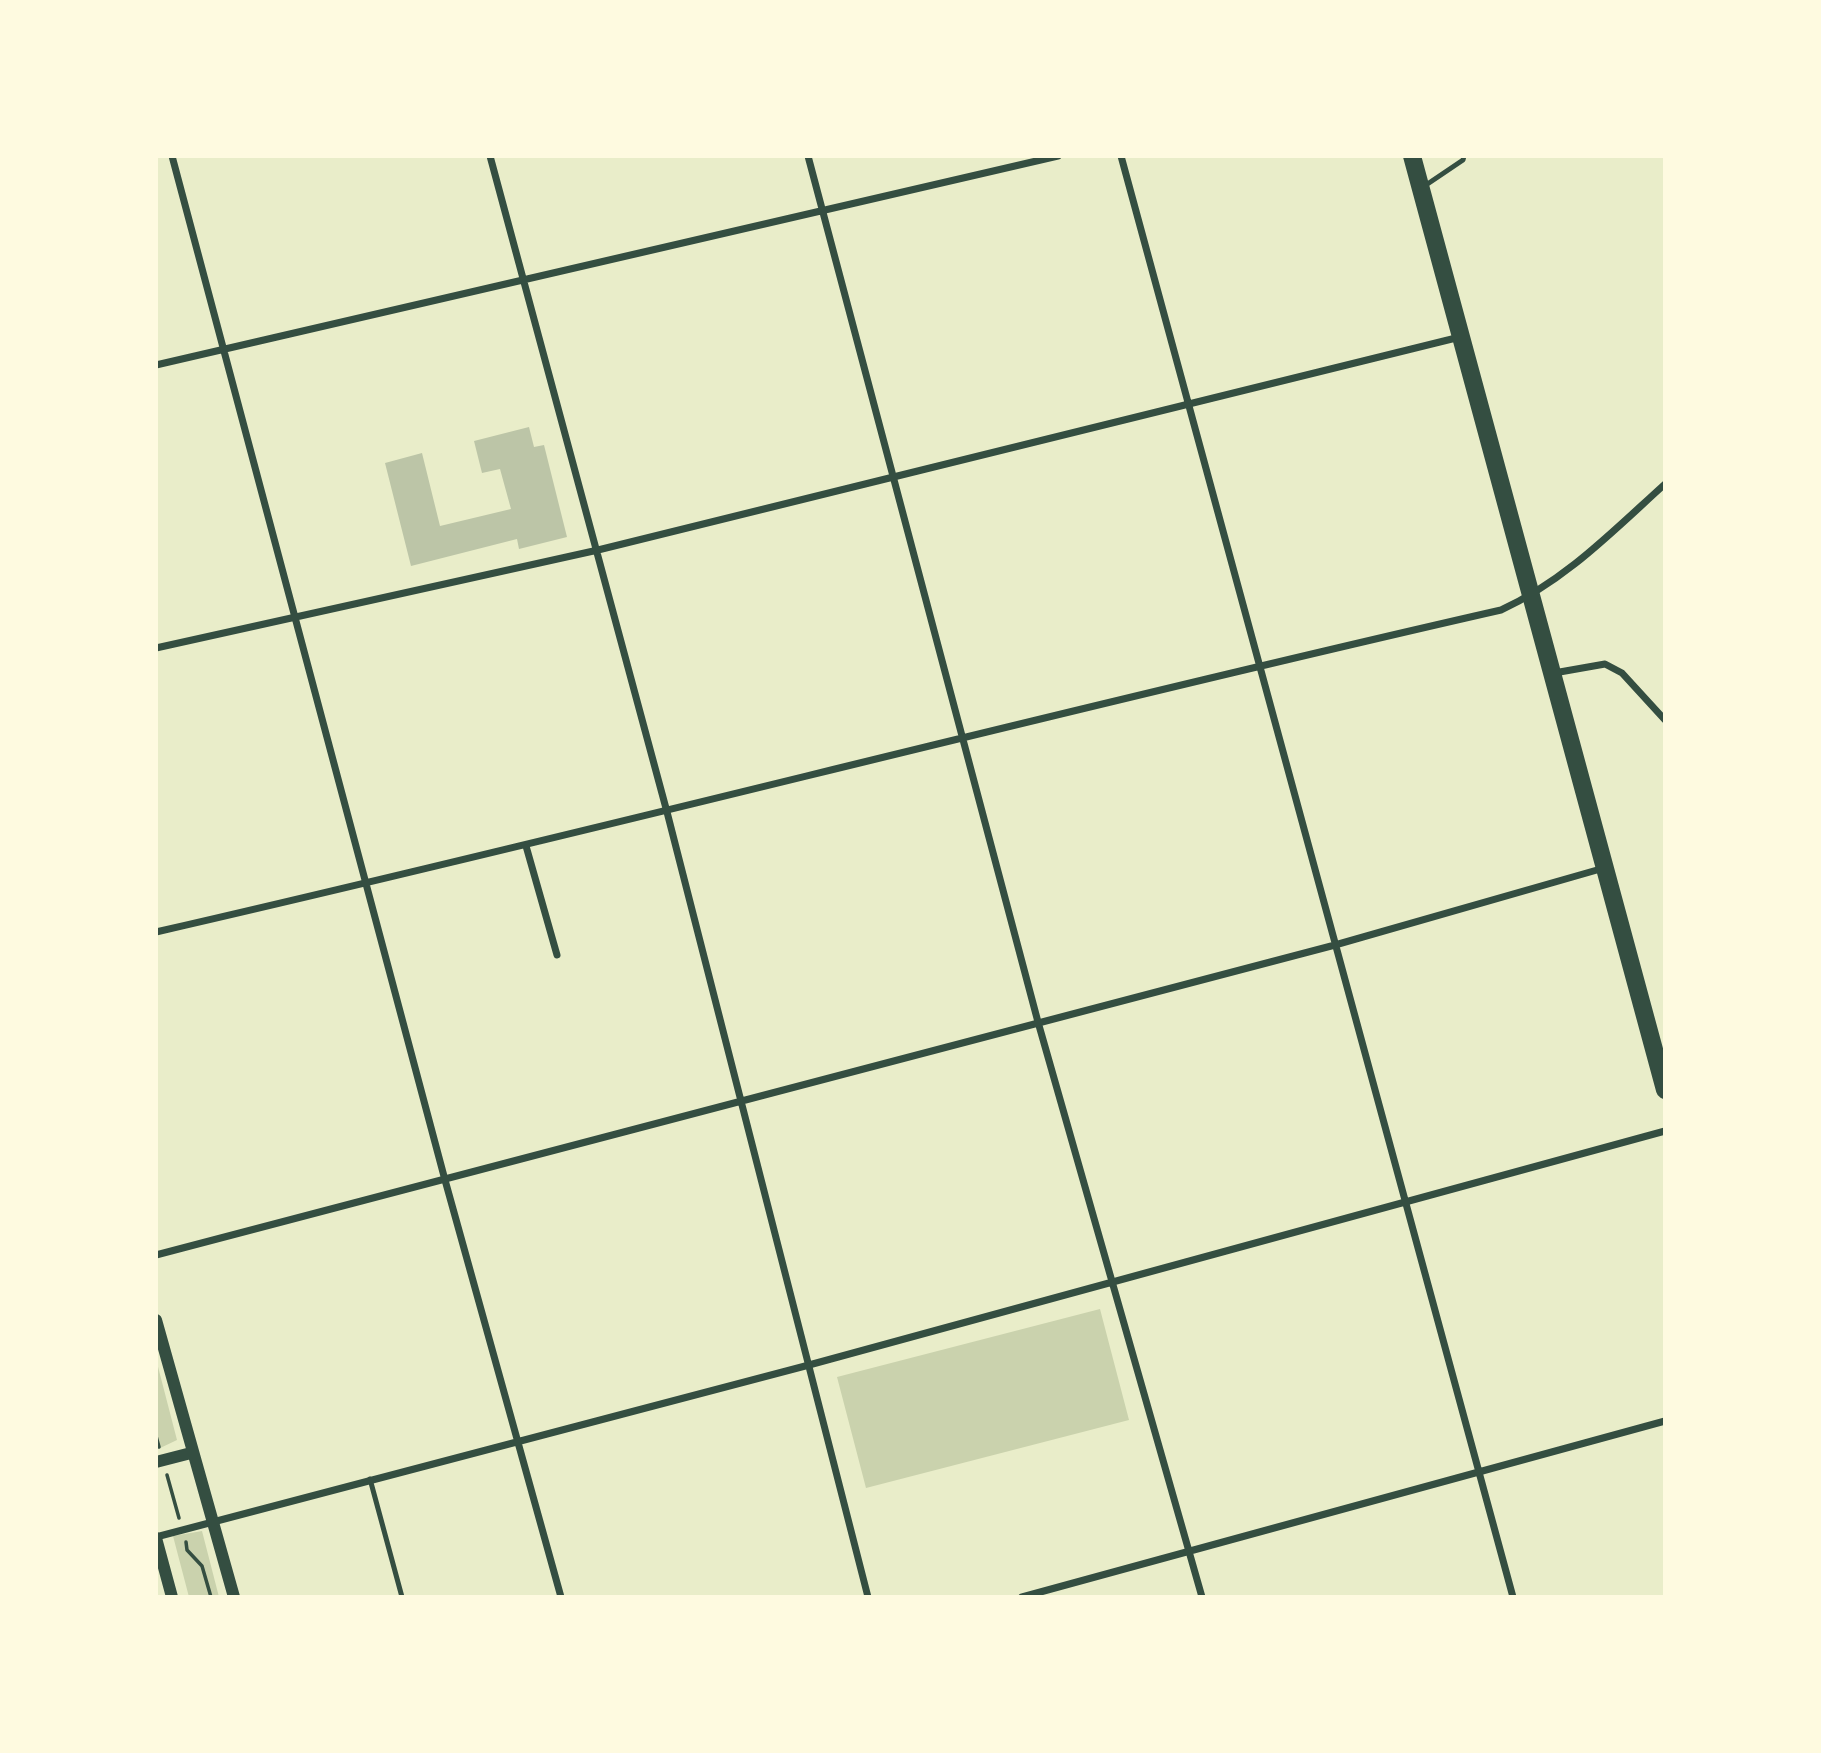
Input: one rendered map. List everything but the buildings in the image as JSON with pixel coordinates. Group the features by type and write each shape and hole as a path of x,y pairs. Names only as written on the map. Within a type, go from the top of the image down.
{"main road":[{"path":"1412,156 1664,1079"}],"street":[{"path":"172,156 444,1180 561,1597"},
{"path":"490,156 667,813 868,1597"},
{"path":"808,156 1038,1021 1202,1597"},
{"path":"156,365 822,208 1058,156"},
{"path":"1121,156 1513,1597"},
{"path":"156,648 598,550 1187,402 1461,337"},
{"path":"156,932 667,813 1258,665 1502,610 1531,597 1566,571 1665,484"},
{"path":"1553,674 1605,664 1622,673 1665,720"},
{"path":"526,846 557,955"},
{"path":"156,1255 1335,945 1605,868"},
{"path":"172,1597 156,1537 809,1365 1403,1200 1665,1132"},
{"path":"156,1321 191,1453 234,1597"},
{"path":"1022,1597 1665,1421"},
{"path":"156,1462 191,1453"}],"lane":[{"path":"1420,189 1463,160 1464,156"},
{"path":"370,1479 402,1597"}],"green space":[{"path":"1100,1309 1129,1420 866,1488 837,1377"},
{"path":"156,1359 177,1440 156,1450"},
{"path":"202,1531 219,1597 189,1597 173,1536"}]}
